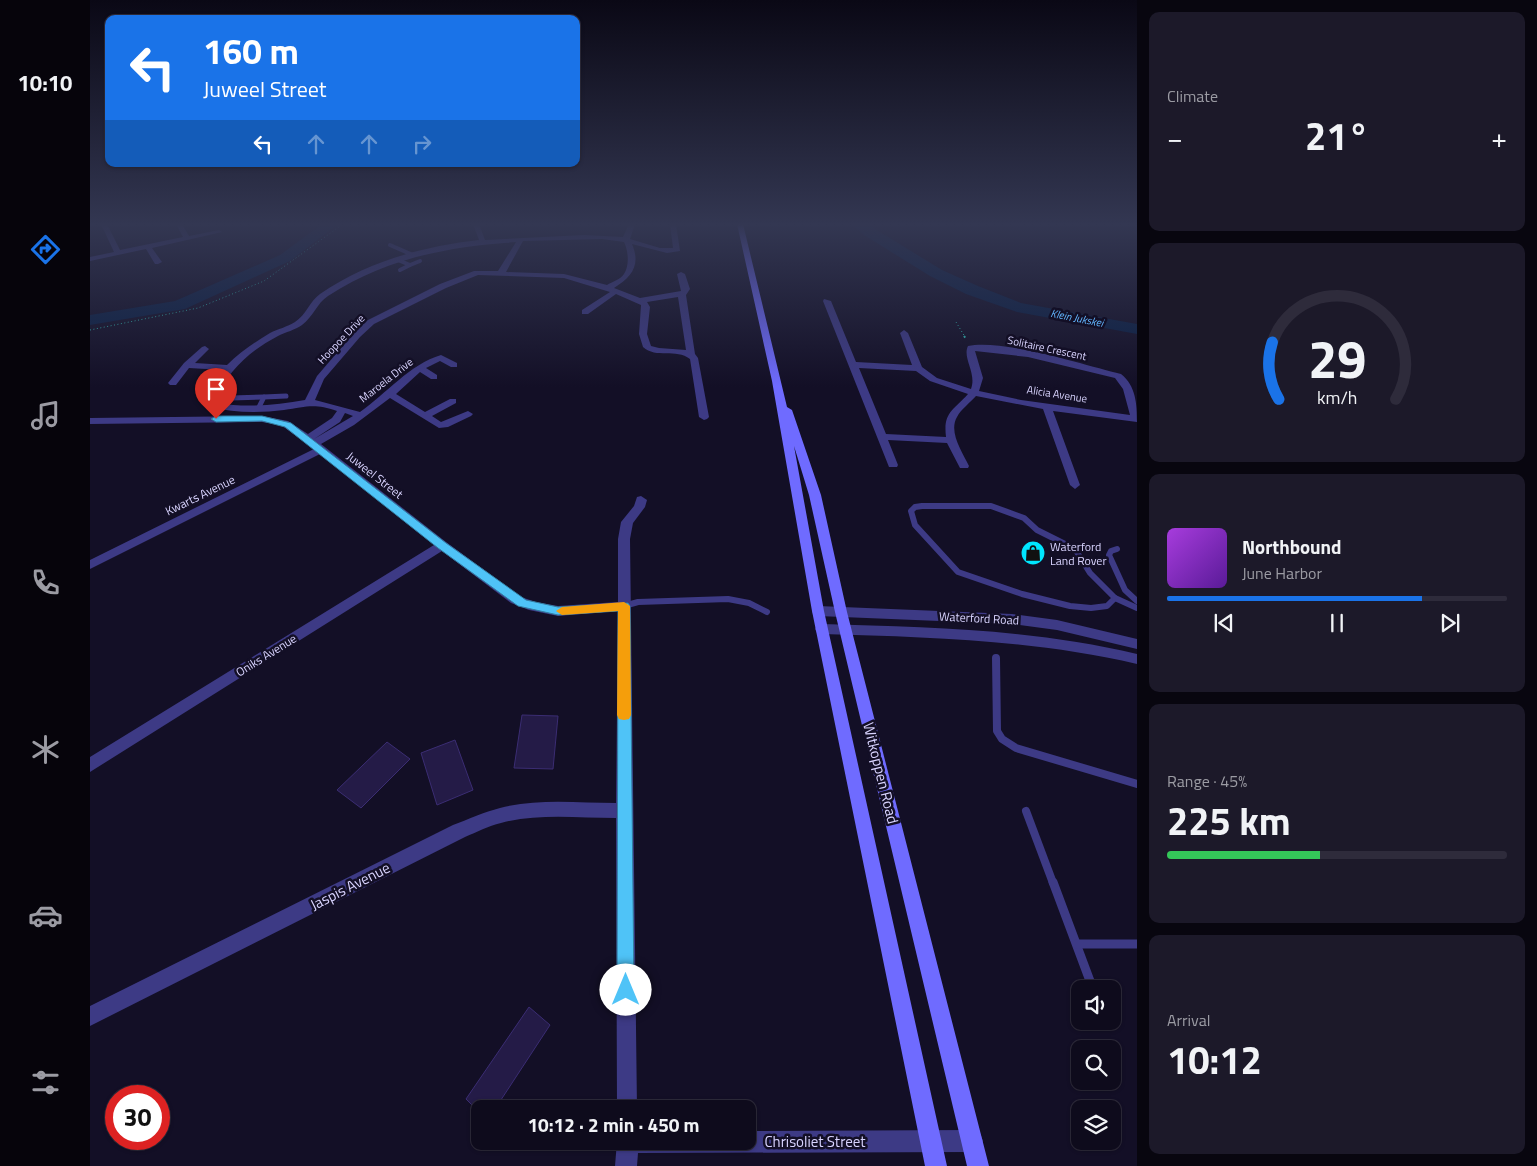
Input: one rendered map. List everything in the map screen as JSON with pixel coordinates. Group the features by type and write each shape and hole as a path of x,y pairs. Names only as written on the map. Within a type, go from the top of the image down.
{"main road":[{"name":"Witkoppen Road","path":"753,278 777,382 820,620 936,1166"},
{"name":"Witkoppen Road","path":"777,382 815,495 841,612 978,1166"}],"street":[{"path":"355,278 318,300 299,323 263,342 228,368 212,397 212,403 224,408 283,407 309,402 360,415"},
{"name":"Hoopoe Drive","path":"309,402 320,378 358,334 371,322 463,278"},
{"name":"Hoopoe Drive","path":"571,278 612,290 639,301"},
{"path":"585,312 624,278"},
{"path":"639,301 682,294 686,289 682,278"},
{"path":"682,294 691,354 695,361 704,417"},
{"path":"639,301 646,307 643,334 645,344 650,349 659,352 691,354"},
{"path":"827,301 893,465"},
{"path":"853,365 918,368 904,333"},
{"path":"964,466 951,440 949,430 950,419 959,407 974,394 979,381 970,352 971,348"},
{"name":"Solitaire Crescent","path":"971,348 1015,352 1118,376 1126,386 1136,419"},
{"path":"173,383 205,349"},
{"name":"Maroela Drive","path":"311,442 347,426 390,394 408,376 420,368 441,358 454,366"},
{"path":"188,365 228,368"},
{"path":"420,368 434,376"},
{"name":"Alicia Avenue","path":"918,368 942,384 974,394 1136,419"},
{"path":"390,394 441,426 468,414"},
{"path":"424,416 453,401"},
{"path":"1046,406 1075,485"},
{"path":"311,442 336,420 342,410"},
{"name":"Juweel Street","path":"90,420 262,419 284,423 442,545 522,603 558,611 624,606"},
{"path":"883,437 951,440"},
{"name":"Kwarts Avenue","path":"90,565 311,442"},
{"path":"627,1100 624,811 625,532 627,522 639,507 641,500"},
{"name":"Oniks Avenue","path":"90,765 442,545"},
{"name":"Waterford Road","path":"820,620 841,612 1035,621 1137,644"},
{"name":"Waterford Road","path":"820,620 846,630 1034,638 1101,649 1137,659"},
{"name":"Jaspis Avenue","path":"90,1016 459,831 494,817 547,810 624,811"},
{"name":"Chrisoliet Street","path":"756,1142 972,1141"},
{"name":"Chrisoliet Street","path":"626,1166 627,1150"}],"lane":[{"path":"231,398 286,396"},
{"path":"259,407 264,397"},
{"path":"1115,598 1108,607 1091,609 1040,601 958,572 916,525 911,516 911,510 922,506 982,505 1004,509 1024,518 1037,530 1075,549 1090,573 1115,598 1137,608"},
{"path":"1117,549 1111,550 1109,555 1120,582 1125,590 1137,601"},
{"path":"624,606 638,602 728,599 749,603 767,612"},
{"path":"996,658 997,731 1002,739 1016,748 1137,784"},
{"path":"1026,811 1090,980"},
{"path":"1077,944 1137,944"}],"path":[{"path":"90,330 198,308 268,278"},
{"path":"956,322 971,348"}],"building":[{"path":"522,715 558,716 553,769 514,768"},
{"path":"455,740 473,790 437,805 421,753"},
{"path":"387,742 410,759 361,808 337,790"},
{"path":"529,1007 550,1025 501,1100 471,1100 471,1104 466,1099"}],"waterway":[{"name":"Klein Jukskei","path":"90,320 179,305 239,278"},
{"name":"Klein Jukskei","path":"947,278 1017,307 1137,329"}],"slow traffic":[{"path":"562,611 624,606 624,715"}],"place":[{"name":"Waterford Land Rover","path":"1033,553"}],"route":[{"path":"216,419 268,419 288,425 442,545 522,603 558,611 578,611 624,606 626,990"}]}
